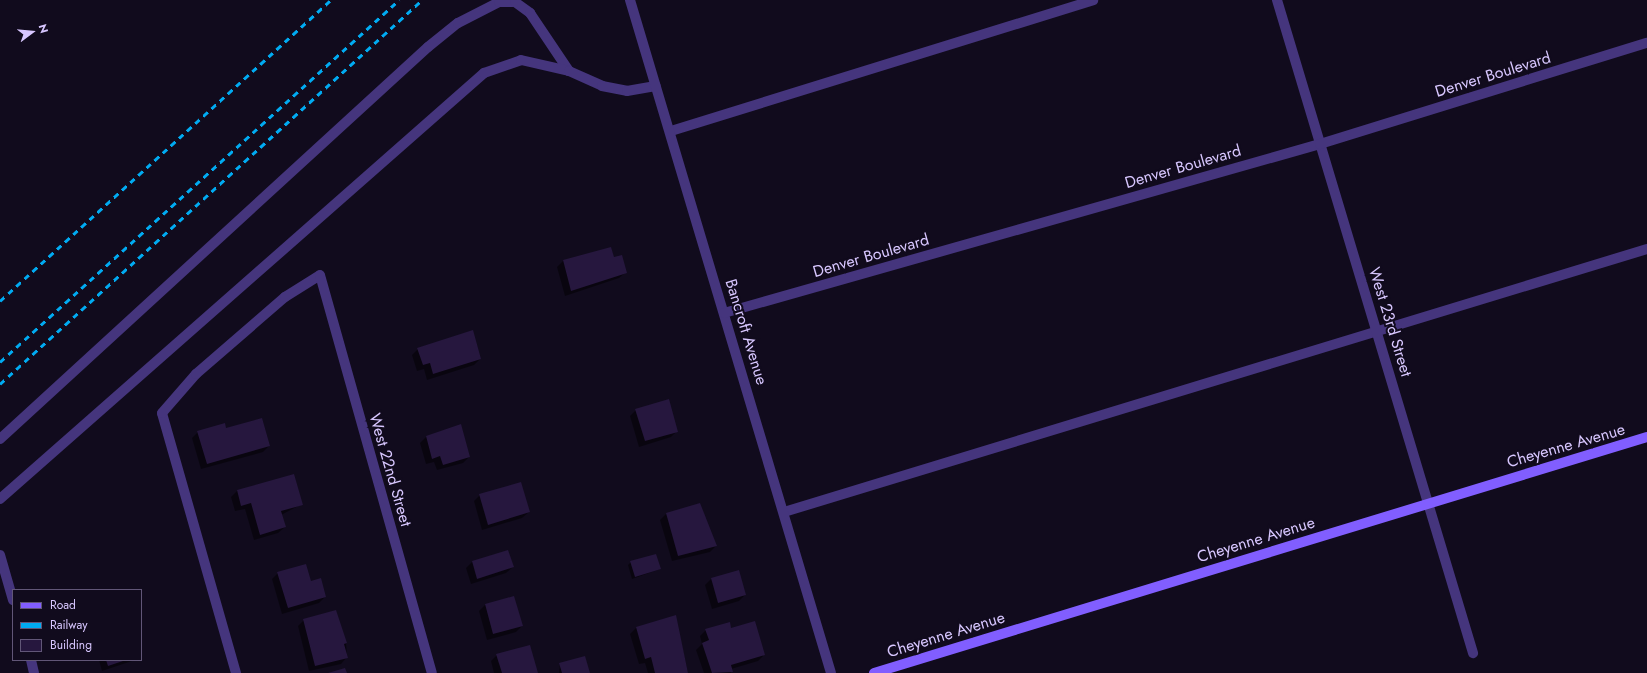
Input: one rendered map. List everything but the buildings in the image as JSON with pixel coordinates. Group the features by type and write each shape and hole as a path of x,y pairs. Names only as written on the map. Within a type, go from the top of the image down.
{"street":[{"name":"Bancroft Avenue","path":"630,0 831,673"},
{"path":"670,131 1093,0"},
{"name":"West 23rd Street","path":"1277,0 1430,502 1473,653"},
{"path":"0,439 428,47 458,23 498,2 515,2 530,13 569,70"},
{"name":"Denver Boulevard","path":"724,313 1320,144 1647,43"},
{"path":"0,499 116,393 484,73 520,60 569,70 602,86 627,91 656,86"},
{"path":"784,512 1377,329 1647,248"},
{"name":"West 22nd Street","path":"236,673 162,413 202,369 285,297 320,275 432,673"},
{"name":"Cheyenne Avenue","path":"874,673 1430,502 1647,438"},
{"path":"0,555 12,597"},
{"path":"30,661 34,673"}],"railway":[{"path":"0,301 331,0"},
{"path":"0,362 399,0"},
{"path":"0,384 422,0"}]}
